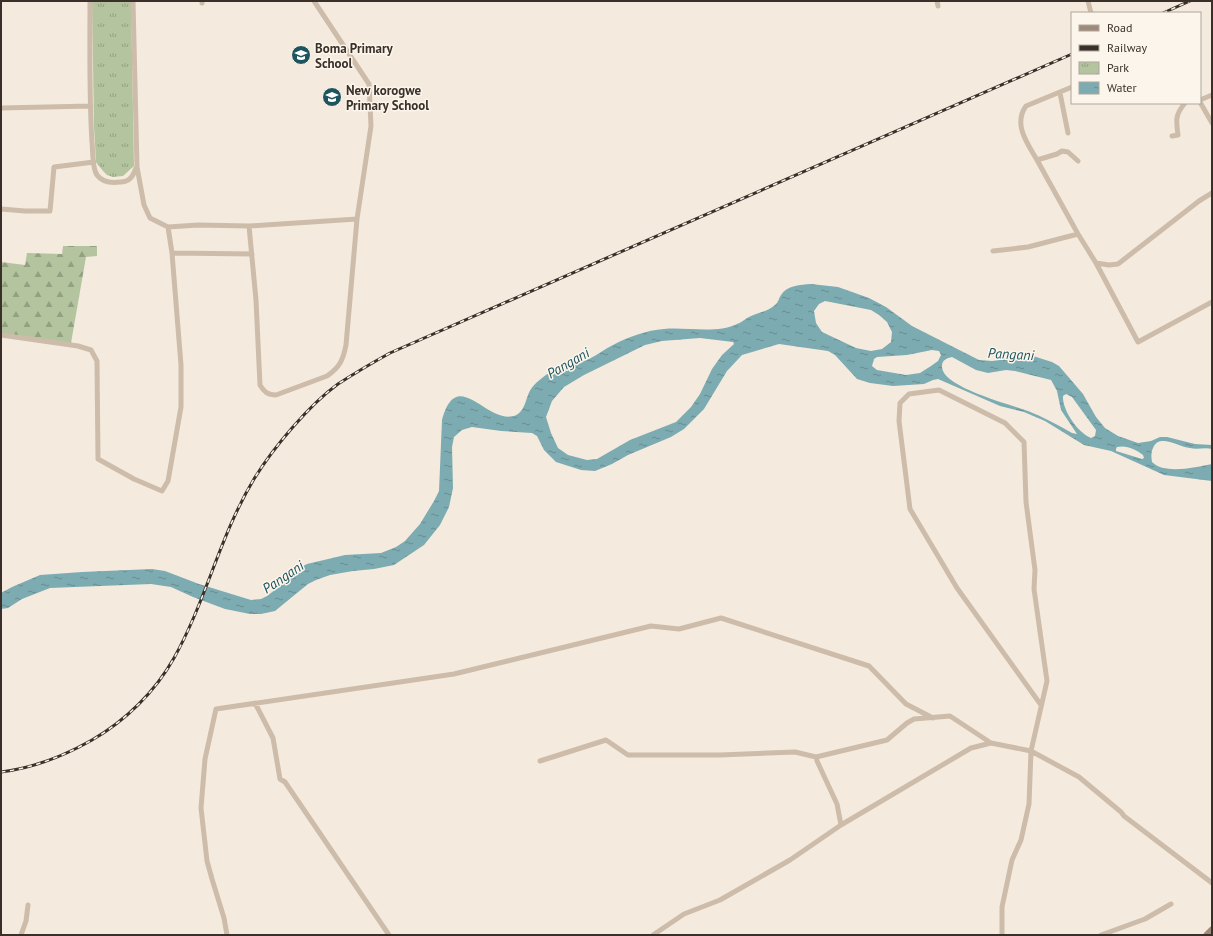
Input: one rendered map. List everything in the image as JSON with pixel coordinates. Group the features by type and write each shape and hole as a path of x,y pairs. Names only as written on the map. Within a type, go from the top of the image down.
{"main road":[{"path":"1207,935 1212,930"}],"street":[{"path":"90,1 91,106 94,162 98,175 105,181 113,183 124,182 132,178 137,167"},
{"path":"133,1 137,167 144,205 150,218 168,227 198,225 249,226 357,219"},
{"path":"249,226 256,300 260,385 262,390 269,395 276,395 327,376 334,371 343,360 346,346 357,219 370,126 369,84 314,1"},
{"path":"1088,1 1091,12"},
{"path":"1071,88 1026,106 1021,113 1021,128 1024,137 1078,234 1096,263 1138,342 1212,302"},
{"path":"1060,93 1068,133"},
{"path":"1201,100 1212,95"},
{"path":"1201,103 1212,123"},
{"path":"1172,136 1178,135 1175,119 1180,108 1184,104"},
{"path":"1,108 91,106"},
{"path":"1037,160 1062,151 1068,152 1078,161"},
{"path":"1,209 50,211 54,167 94,162"},
{"path":"1096,263 1109,265 1118,264 1199,201 1212,193"},
{"path":"1,335 78,346 91,350 97,361 98,459 134,479 162,491 168,481 181,407 181,365 172,253 168,227"},
{"path":"994,251 1028,247 1078,234"},
{"path":"172,253 252,254"},
{"path":"1002,935 1002,907 1012,860 1021,840 1029,804 1031,751 1047,681 1034,589 1035,570 1026,502 1024,442 1005,423 939,390 909,394 900,403 899,420 910,509 957,588 1041,705"},
{"path":"227,935 224,918 212,879 201,808 205,759 216,709 454,674 651,626 679,629 721,618 869,666 906,704 933,718"},
{"path":"255,703 274,738 280,779 285,782 389,935"},
{"path":"540,761 606,740 628,755 720,755 795,752 816,757 887,740 914,719 950,716 991,743 1031,751 1079,777 1124,816 1212,884"},
{"path":"653,935 684,914 720,900 790,860 841,825 971,748 991,743"},
{"path":"816,757 837,804 841,825"},
{"path":"1101,935 1145,919 1171,904"},
{"path":"22,935 28,905"}],"green space":[{"path":"92,1 131,1 134,166 123,176 113,177 107,175 96,162"},
{"path":"63,246 97,246 97,256 86,257 71,343 1,333 1,262 25,265 27,253 62,254"}],"water":[{"path":"811,284 838,287 869,298 886,307 912,326 979,360 992,361 1033,356 1052,362 1059,366 1083,394 1096,417 1105,428 1118,436 1138,443 1151,441 1160,437 1167,437 1195,444 1212,445 1212,449 1193,449 1166,441 1161,441 1154,446 1151,456 1152,462 1158,466 1172,469 1212,464 1212,481 1164,475 1111,451 1084,445 1045,421 1024,412 1000,406 938,379 924,384 893,386 870,383 857,379 835,355 828,351 779,344 742,355 727,371 704,409 684,429 671,437 595,471 581,470 556,462 544,450 537,436 532,433 472,427 462,430 454,437 452,447 453,488 449,507 440,525 424,545 394,565 330,575 316,580 308,584 275,611 261,614 250,614 225,609 171,587 151,584 50,588 22,599 8,608 1,609 1,593 40,575 152,569 165,571 199,584 251,600 261,599 284,583 296,570 307,564 345,555 381,553 396,547 405,541 420,524 439,491 442,420 448,404 456,397 464,397 473,400 503,416 514,416 521,411 529,393 537,382 549,373 589,359 619,342 644,332 664,329 720,329 729,327 772,307 778,302 781,295 790,287","holes":["825,301 871,310 887,322 892,332 891,342 882,349 871,351 856,348 822,332 816,323 814,311 819,304","700,338 733,342 734,344 722,355 712,369 700,394 691,407 676,422 630,440 597,459 587,460 568,455 558,448 546,417 552,401 564,387 584,375 645,345 662,341","932,350 939,351 941,355 938,361 920,373 906,375 877,370 872,366 874,359 877,357 907,355","952,357 976,370 988,373 1006,370 1051,380 1057,391 1061,410 1077,434 1072,433 1034,413 993,400 964,388 952,381 944,374 942,366 944,361","1066,394 1072,397 1096,430 1095,436 1091,438 1076,426 1068,414 1063,402 1063,396","1117,447 1128,447 1143,455 1144,458 1142,459 1116,451"]}],"railway":[{"path":"1165,12 1190,1"},
{"path":"1,772 25,768 59,756 81,746 116,724 148,694 166,671 185,636 222,545 242,500 254,479 271,454 292,428 315,403 338,384 390,353 1071,54"}],"place":[{"name":"Boma Primary School","path":"301,55"},
{"name":"New korogwe Primary School","path":"332,97"}],"water label":[{"name":"Pangani","path":"1011,354"},
{"name":"Pangani","path":"568,363"},
{"name":"Pangani","path":"283,577"}]}
